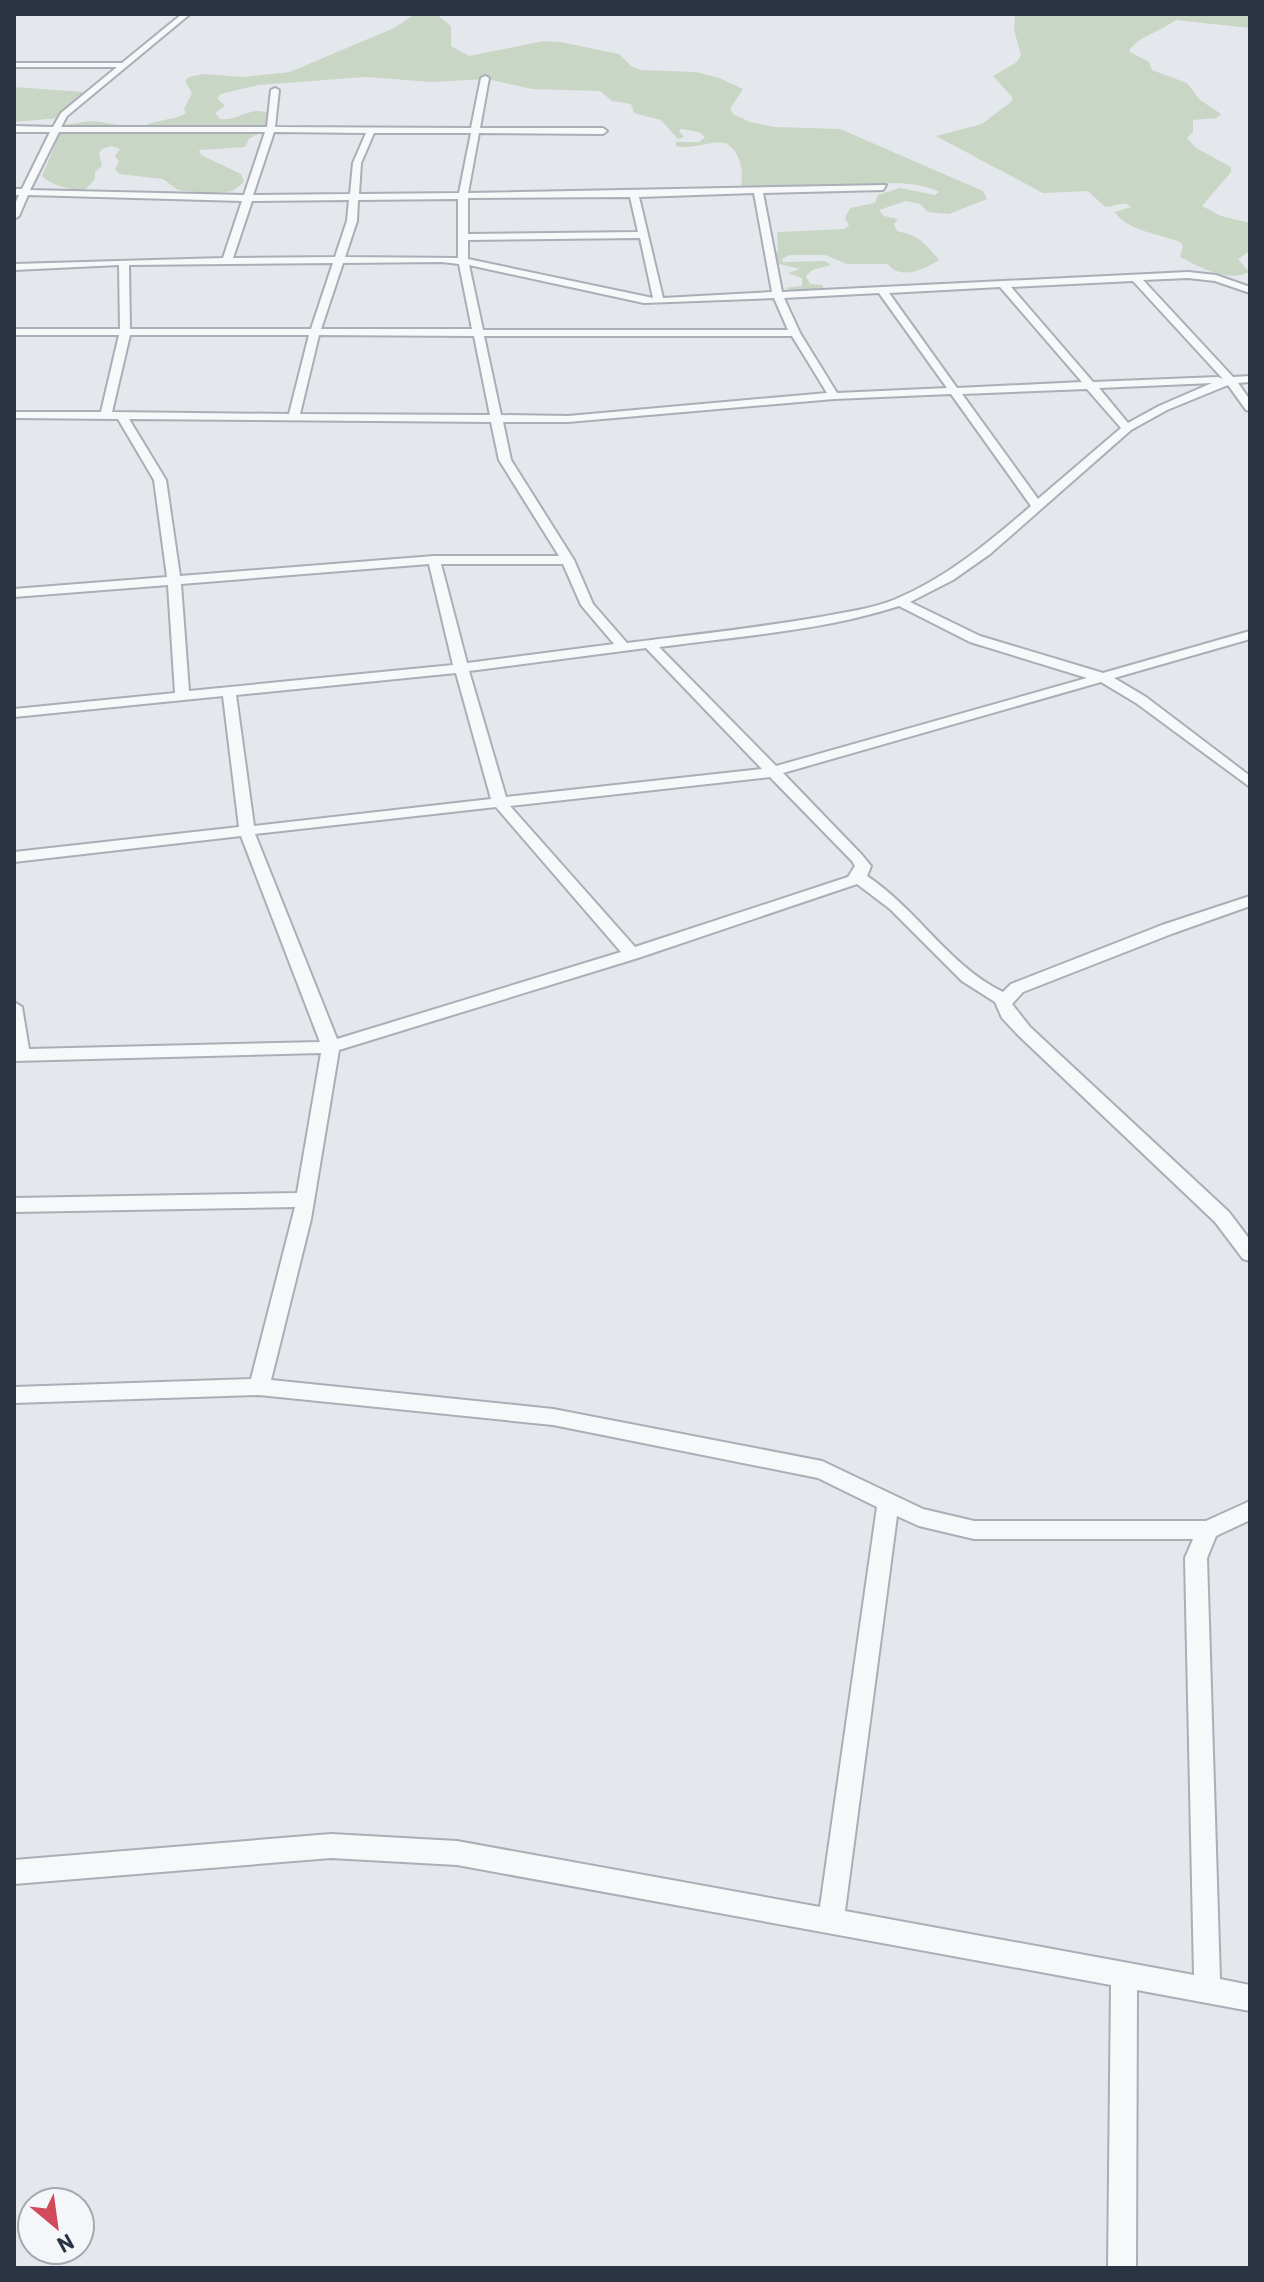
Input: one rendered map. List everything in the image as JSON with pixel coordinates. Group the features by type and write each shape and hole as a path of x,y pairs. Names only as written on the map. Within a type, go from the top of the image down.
{"street":[{"path":"14,216 19,192 64,115 186,14"},
{"path":"14,65 124,65"},
{"path":"485,78 463,196 463,261 505,460 568,560 587,605 624,648"},
{"path":"227,261 270,129 275,90"},
{"path":"14,129 603,131"},
{"path":"294,416 315,332 352,221 357,163 371,130"},
{"path":"19,192 246,198 634,194 883,187"},
{"path":"760,190 758,196 777,294 795,333 834,396"},
{"path":"634,194 659,301"},
{"path":"463,237 644,235"},
{"path":"14,267 339,259 463,261 659,301 1134,276 1216,278 1250,290"},
{"path":"106,414 125,333 124,262"},
{"path":"1134,276 1230,380 1250,408"},
{"path":"1003,284 1127,428"},
{"path":"881,289 1037,506"},
{"path":"14,332 795,333"},
{"path":"14,415 496,420 607,416 834,396 1250,379"},
{"path":"14,713 461,668 796,625 868,612 900,602 949,577 986,551 1127,428 1163,408 1230,380"},
{"path":"120,414 160,480 174,581 182,696"},
{"path":"14,593 434,560 568,560"},
{"path":"434,560 500,803 632,954"},
{"path":"900,602 975,639 1103,677 1141,700 1250,783"},
{"path":"14,857 772,772 1250,635"},
{"path":"14,1007 18,1055 331,1047 632,954 858,877 863,866 857,858 650,645"},
{"path":"229,691 247,833 331,1047 306,1200 259,1387"},
{"path":"858,877 887,898 981,988 1005,1000"},
{"path":"1005,1000 1017,988 1250,901"},
{"path":"1005,1000 1008,1014 1024,1031 1222,1217 1250,1254"},
{"path":"14,1205 306,1200"},
{"path":"14,1395 259,1387 553,1417 822,1470 919,1517 974,1530 1208,1530 1250,1510"},
{"path":"831,1921 888,1502"},
{"path":"1207,1989 1196,1558 1208,1530"},
{"path":"14,1872 331,1846 457,1853 1250,1998"},
{"path":"1122,2268 1124,1974"}],"green space":[{"path":"415,14 436,14 451,26 451,46 469,56 544,41 560,42 619,54 640,70 696,72 719,78 743,89 730,109 733,114 750,122 775,127 840,129 983,191 987,199 949,214 928,212 920,204 906,201 879,210 884,216 898,219 894,224 897,231 921,241 939,260 906,273 888,264 847,264 825,255 790,255 782,259 783,262 825,261 831,265 812,270 806,276 810,284 822,285 824,289 795,291 785,288 802,286 802,278 788,273 800,269 775,263 773,259 778,251 777,232 844,229 849,226 845,218 850,208 875,203 878,195 900,188 935,195 939,192 918,185 896,183 814,185 774,191 749,189 741,185 740,161 726,143 676,146 676,142 699,142 705,137 699,132 681,129 679,131 684,137 678,139 661,120 634,113 631,104 612,101 600,91 532,89 487,79 432,82 365,77 258,85 221,94 217,98 225,106 215,113 220,119 259,111 273,116 245,147 199,150 201,155 241,174 244,182 233,191 210,194 178,190 163,179 119,174 115,169 119,161 115,156 120,149 112,146 99,153 102,166 86,189 63,187 42,176 56,143 55,134 62,125 92,121 142,128 175,118 186,113 184,109 192,93 185,81 189,77 203,74 243,77 290,72 394,28"},
{"path":"1015,14 1250,14 1250,28 1176,20 1130,49 1130,52 1149,62 1152,70 1187,83 1200,100 1221,114 1217,118 1193,120 1193,132 1187,138 1196,148 1231,167 1231,172 1202,206 1221,216 1250,223 1250,251 1238,259 1249,272 1231,276 1205,269 1180,257 1183,246 1180,242 1127,224 1115,212 1131,207 1128,205 1122,203 1105,207 1088,191 1043,193 936,136 982,124 1011,102 1013,98 993,76 1017,62 1021,55 1014,30"},
{"path":"14,87 84,92 60,118 14,122"}]}
